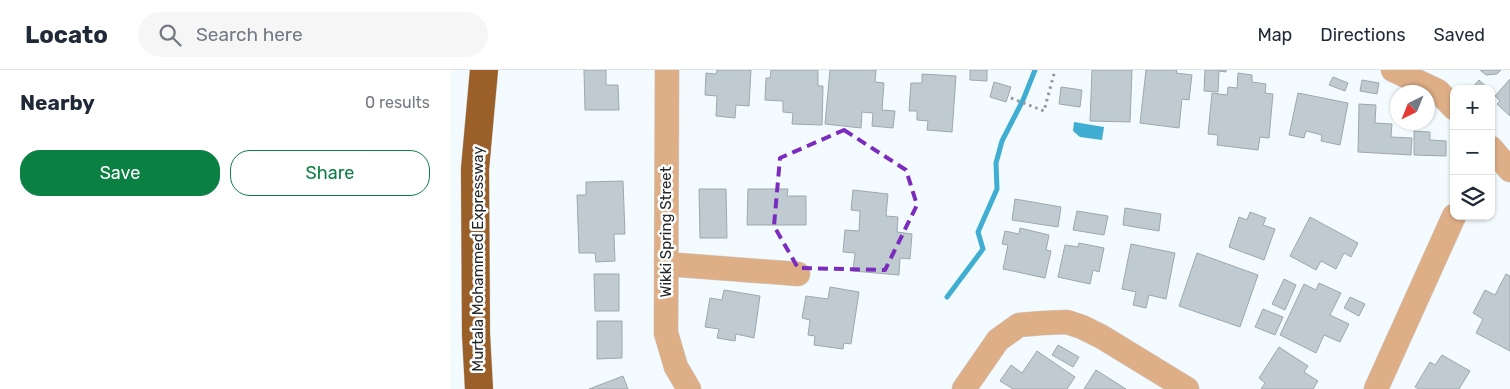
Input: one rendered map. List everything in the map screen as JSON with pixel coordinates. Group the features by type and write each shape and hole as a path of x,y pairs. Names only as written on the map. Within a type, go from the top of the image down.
{"highway":[{"name":"Murtala Mohammed Expressway","path":"479,389 476,334 476,170 484,70"}],"street":[{"name":"Wikki Spring Street","path":"667,70 666,333 676,367 689,389"},
{"path":"1392,70 1438,91 1450,104"},
{"path":"1495,153 1510,170"},
{"path":"1376,389 1452,220"},
{"path":"666,264 798,274"},
{"path":"964,389 998,340 1019,325 1067,322 1102,337 1187,389"}],"path":[{"path":"1011,98 1044,111 1054,70"}],"highlighted area":[{"path":"844,130 906,170 917,205 885,270 798,268 774,226 780,158"}],"water":[{"path":"1074,122 1104,127 1102,140 1080,137 1073,131"}],"building":[{"path":"584,70 606,70 606,85 618,85 619,110 585,110"},
{"path":"717,70 751,70 749,106 736,105 735,118 716,116 717,96 705,95 706,73 716,74"},
{"path":"771,70 818,70 818,86 823,86 822,125 792,124 793,113 783,112 783,101 765,100 766,78 770,78"},
{"path":"830,70 876,70 875,82 884,83 882,110 895,111 893,128 872,126 873,113 862,112 861,128 825,124"},
{"path":"970,70 987,70 987,81 970,80"},
{"path":"1092,70 1132,70 1130,122 1090,121"},
{"path":"1146,70 1177,70 1176,73 1192,75 1189,100 1182,99 1179,128 1140,123"},
{"path":"1205,70 1226,70 1226,72 1219,71 1218,92 1204,91"},
{"path":"1480,70 1501,70 1497,74 1486,75"},
{"path":"1238,73 1252,75 1252,82 1266,84 1265,93 1273,94 1269,138 1260,137 1258,150 1217,145 1218,135 1208,134 1212,93 1227,95 1228,87 1237,88"},
{"path":"922,74 956,76 952,132 927,130 928,121 917,120 917,111 909,111 911,83 922,83"},
{"path":"1333,77 1348,83 1345,91 1329,85"},
{"path":"1510,79 1510,116 1497,104 1500,101 1495,96"},
{"path":"1362,80 1379,83 1377,94 1360,91"},
{"path":"1479,80 1485,85 1475,85"},
{"path":"994,82 1011,87 1006,102 990,97"},
{"path":"1061,87 1082,90 1080,107 1059,104"},
{"path":"1298,93 1348,103 1340,145 1321,141 1322,135 1306,131 1304,138 1289,135"},
{"path":"1359,104 1376,105 1375,123 1390,124 1391,137 1412,138 1411,155 1358,152"},
{"path":"1414,131 1430,132 1430,140 1446,141 1446,156 1414,155"},
{"path":"623,181 625,234 614,234 615,261 596,262 595,253 579,253 577,195 586,195 586,182"},
{"path":"699,189 726,189 727,238 700,238"},
{"path":"748,189 788,189 787,196 806,196 806,225 747,225"},
{"path":"853,190 888,194 886,216 898,217 897,232 912,234 910,259 900,258 899,275 853,271 855,253 843,252 845,230 859,231 860,211 851,210"},
{"path":"1015,199 1061,207 1058,227 1012,220"},
{"path":"1125,208 1161,214 1159,231 1123,225"},
{"path":"1077,211 1108,216 1104,235 1073,230"},
{"path":"1250,212 1266,218 1263,225 1275,229 1264,260 1229,247 1239,217 1247,220"},
{"path":"1310,217 1358,243 1351,257 1344,253 1336,269 1321,261 1316,270 1290,256"},
{"path":"1020,228 1049,235 1046,250 1051,251 1045,278 1003,269 1008,245 1002,244 1005,231 1019,234"},
{"path":"1079,243 1104,248 1099,272 1093,270 1090,284 1058,277 1065,245 1078,247"},
{"path":"1131,244 1175,253 1166,299 1149,295 1146,308 1133,305 1136,292 1122,289"},
{"path":"1197,253 1258,275 1240,327 1179,306"},
{"path":"594,274 619,274 619,311 595,311"},
{"path":"1506,274 1510,276 1510,351 1476,333 1483,319 1473,313 1485,290 1495,295"},
{"path":"1284,279 1296,285 1285,310 1272,304"},
{"path":"1319,283 1341,293 1330,315 1349,324 1340,342 1324,335 1316,353 1280,335 1304,284 1316,290"},
{"path":"830,287 859,292 851,344 844,343 843,349 814,345 815,336 808,335 810,320 802,318 806,296 828,299"},
{"path":"724,290 760,296 754,338 736,334 735,341 717,338 719,329 705,327 710,298 722,300"},
{"path":"1350,297 1365,304 1359,316 1344,308"},
{"path":"1263,309 1283,317 1275,335 1255,327"},
{"path":"597,321 622,321 622,358 597,359"},
{"path":"1058,345 1079,357 1073,367 1052,355"},
{"path":"1279,347 1308,366 1304,372 1318,381 1313,389 1261,389 1265,383 1259,378"},
{"path":"1037,351 1075,377 1067,389 1013,389 1000,381 1011,365 1022,373"},
{"path":"1442,355 1470,371 1459,389 1419,389 1415,387 1430,362 1435,365"},
{"path":"1096,370 1126,389 1084,389"},
{"path":"623,376 628,389 589,389"}],"waterway":[{"path":"947,297 983,249 978,232 997,189 996,163 1002,141 1023,100 1035,70"}]}
